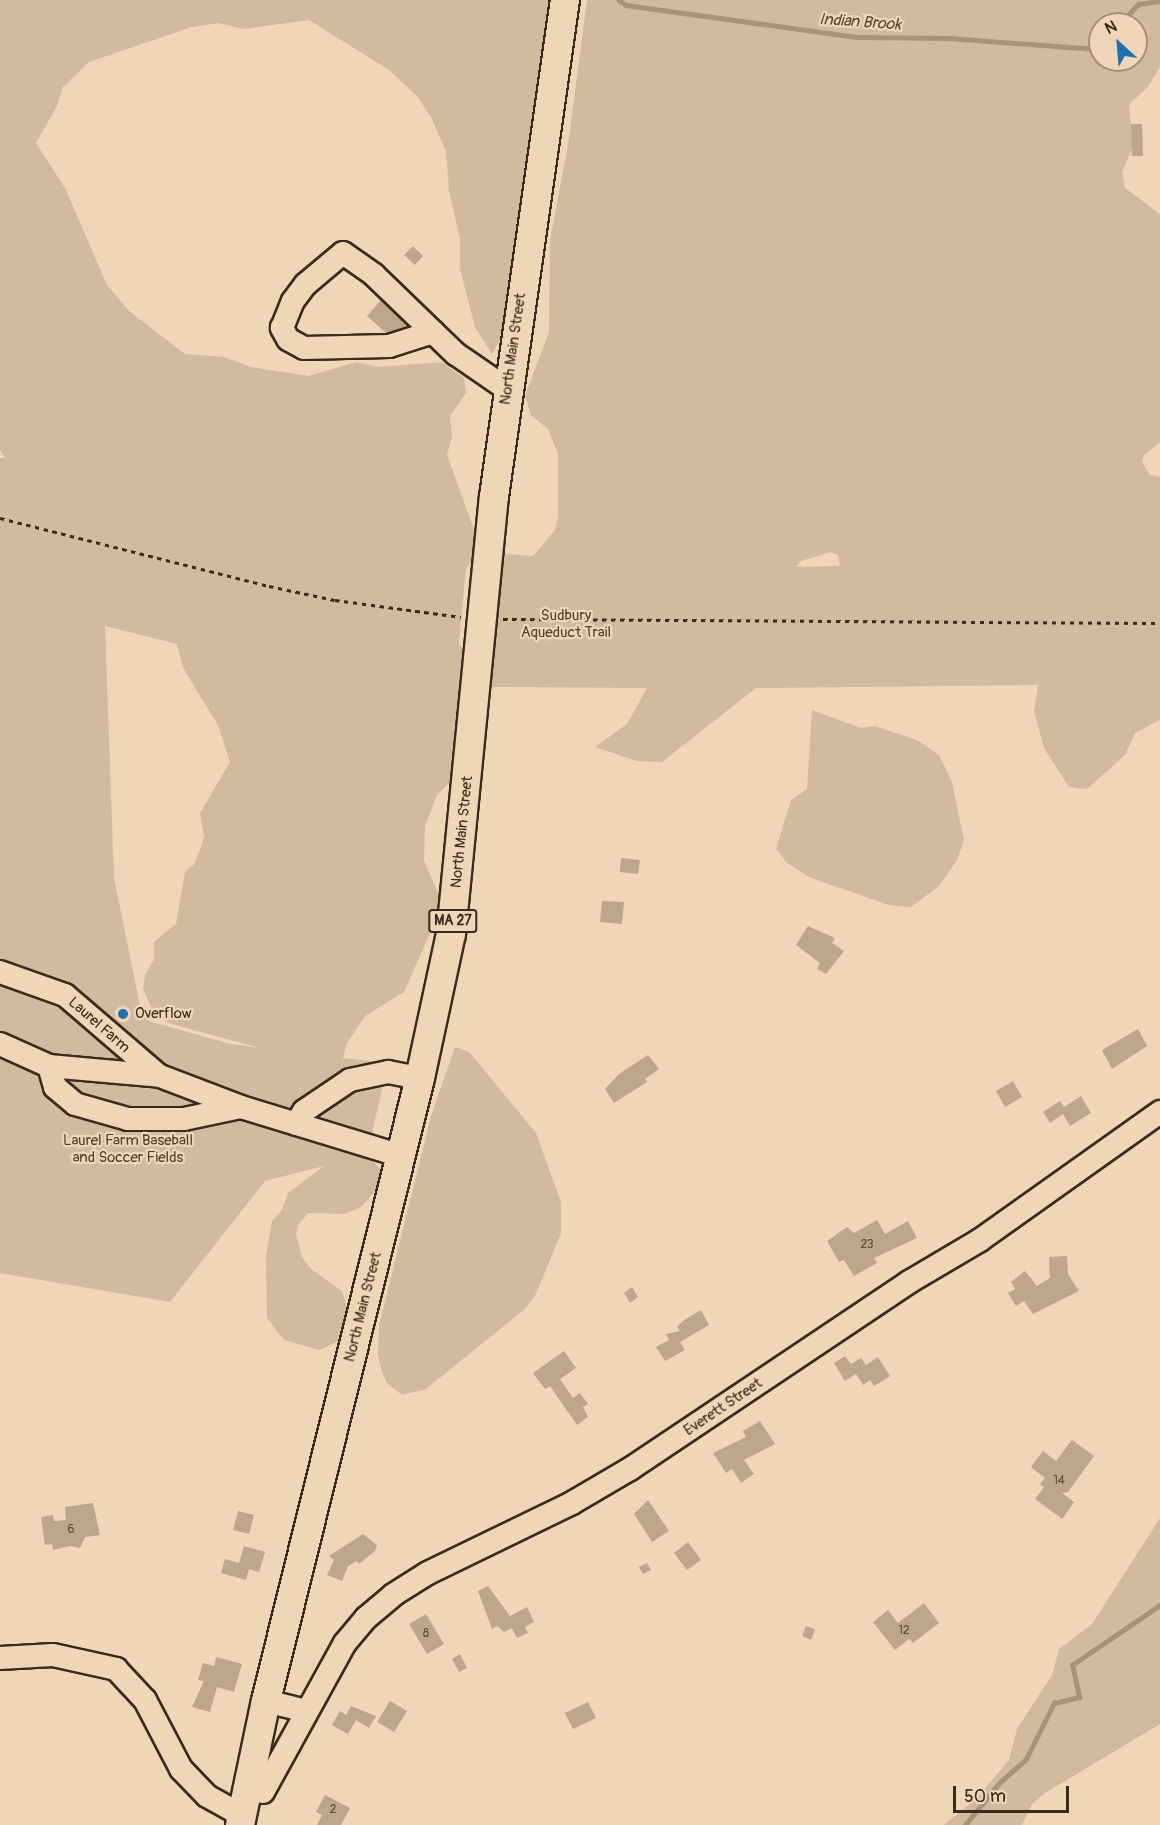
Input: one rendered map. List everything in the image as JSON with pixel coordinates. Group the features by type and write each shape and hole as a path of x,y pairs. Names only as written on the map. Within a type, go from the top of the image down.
{"main road":[{"name":"North Main Street","path":"240,1820 263,1711 420,1078 451,934 507,389 565,0"}],"street":[{"path":"433,332 389,346 304,348 288,339 282,328 286,314 306,284 343,253 374,275 456,354 507,389"},
{"name":"Laurel Farm","path":"0,972 65,995 160,1076"},
{"name":"Laurel Farm","path":"0,1044 49,1066 160,1076 241,1107 401,1156"},
{"path":"49,1066 55,1087 75,1104 128,1119 184,1119 241,1107"},
{"path":"296,1125 315,1102 350,1080 388,1072 420,1078"},
{"name":"Everett Street","path":"263,1792 345,1643 366,1618 393,1595 437,1568 573,1503 639,1463 900,1289 980,1240 1160,1112"},
{"path":"0,1658 53,1655 116,1669 145,1700 181,1769 207,1796 240,1820"},
{"path":"263,1711 301,1721"}],"path":[{"path":"0,518 324,598 482,618 1160,623"}],"green space":[{"name":"Laurel Farm Baseball and Soccer Fields","path":"0,0 554,0 501,338 492,354 475,327 460,269 460,239 449,191 446,151 431,117 417,96 389,70 309,20 243,29 219,23 192,27 89,62 63,87 57,106 36,143 65,188 107,285 129,311 185,354 224,357 251,367 308,376 357,362 378,367 442,362 464,378 466,393 450,416 452,436 447,455 476,535 473,560 466,568 459,644 466,653 456,776 437,795 425,826 424,861 440,897 439,913 404,992 365,1016 347,1043 343,1058 388,1063 367,1155 383,1172 384,1181 360,1208 344,1214 308,1213 298,1225 296,1234 302,1257 311,1269 342,1291 347,1308 337,1342 319,1350 284,1340 267,1318 266,1256 272,1221 282,1210 288,1193 324,1166 265,1181 170,1302 0,1273 0,458 5,458 0,450","holes":["105,626 177,644 183,668 218,725 230,762 200,813 204,837 194,864 185,872 176,924 154,942 154,959 145,975 143,989 151,1007 168,1023 260,1048 231,1044 148,1021 140,1006 114,878"]},
{"name":"Sudbury Aqueduct Trail","path":"587,0 1160,0 1160,67 1148,87 1129,104 1133,147 1122,172 1125,188 1160,214 1160,442 1144,455 1142,462 1150,475 1160,477 1160,720 1135,733 1125,755 1087,789 1069,787 1044,748 1034,711 1038,685 756,688 662,762 637,761 595,747 627,724 647,688 491,687 503,554 533,556 555,530 558,518 558,454 548,429 531,415 525,396 549,332 550,240 568,145","holes":["831,552 838,555 840,566 796,567 801,561"]},
{"path":"812,710 861,728 875,726 917,740 939,755 952,782 964,840 957,860 939,886 911,907 889,905 811,878 787,863 776,849 791,800 807,789"},
{"path":"455,1047 469,1052 536,1133 561,1202 561,1233 536,1294 525,1309 426,1389 402,1395 387,1383 382,1372 378,1355 379,1326 431,1116"},
{"path":"1160,1518 1160,1724 1045,1793 1032,1804 1022,1825 944,1825 977,1798 1009,1760 1017,1729 1052,1675 1059,1649 1092,1624"}],"building":[{"path":"1131,124 1142,124 1143,156 1132,156"},
{"path":"413,246 423,256 415,265 404,255"},
{"path":"381,300 409,324 394,340 367,316"},
{"path":"621,858 640,860 638,874 620,872"},
{"path":"602,901 624,902 622,924 600,922"},
{"path":"808,926 835,938 832,943 844,951 826,974 817,969 820,963 796,945"},
{"path":"1138,1029 1147,1046 1112,1069 1102,1050"},
{"path":"648,1055 659,1069 645,1079 647,1082 614,1103 605,1089 619,1074"},
{"path":"1013,1081 1022,1097 1005,1107 996,1091"},
{"path":"1081,1096 1091,1113 1070,1126 1063,1114 1050,1123 1043,1112 1060,1101 1064,1107"},
{"path":"877,1220 885,1234 908,1221 917,1238 874,1258 877,1263 854,1276 844,1260 839,1262 827,1241 847,1227 854,1233"},
{"path":"1067,1256 1068,1274 1079,1291 1033,1314 1024,1301 1016,1306 1008,1293 1015,1289 1011,1282 1025,1271 1037,1286 1050,1278 1049,1257"},
{"path":"632,1287 638,1297 630,1303 624,1293"},
{"path":"701,1310 709,1325 680,1342 685,1350 665,1361 656,1347 669,1340 666,1334 680,1331 677,1327 684,1320"},
{"path":"564,1351 576,1368 560,1379 573,1398 580,1393 588,1404 583,1407 588,1417 577,1425 550,1386 545,1389 533,1373"},
{"path":"845,1356 851,1364 861,1358 866,1365 878,1357 890,1376 874,1386 870,1380 863,1385 856,1374 845,1381 834,1363"},
{"path":"760,1421 775,1444 744,1460 754,1474 741,1483 732,1469 726,1473 713,1453 746,1437 743,1431"},
{"path":"1072,1440 1094,1456 1068,1492 1062,1493 1074,1502 1062,1519 1035,1499 1044,1487 1040,1484 1045,1478 1031,1467 1043,1451 1056,1461"},
{"path":"648,1500 669,1531 652,1542 634,1514"},
{"path":"93,1503 100,1535 85,1537 80,1548 70,1546 53,1550 52,1544 45,1545 41,1517 53,1515 54,1521 66,1520 65,1507"},
{"path":"238,1511 254,1515 249,1534 233,1530"},
{"path":"363,1534 377,1545 375,1551 359,1564 357,1561 348,1566 342,1581 327,1575 334,1560 329,1556"},
{"path":"688,1542 701,1560 687,1570 674,1553"},
{"path":"244,1546 265,1552 259,1572 249,1569 246,1580 221,1573 225,1559 239,1563"},
{"path":"647,1563 651,1570 643,1574 639,1567"},
{"path":"488,1586 510,1616 527,1607 534,1622 525,1627 528,1633 517,1638 512,1628 504,1632 497,1626 492,1629 478,1591"},
{"path":"924,1603 939,1623 913,1643 909,1639 895,1650 873,1622 888,1610 898,1623"},
{"path":"426,1614 444,1644 427,1654 409,1624"},
{"path":"806,1626 815,1629 811,1640 802,1636"},
{"path":"460,1654 467,1668 459,1672 452,1659"},
{"path":"216,1657 242,1664 234,1692 217,1687 210,1712 192,1707 204,1681 198,1680 203,1663 214,1666"},
{"path":"390,1701 407,1711 394,1732 377,1722"},
{"path":"588,1702 596,1718 573,1729 565,1713"},
{"path":"351,1706 376,1716 369,1728 356,1720 348,1734 332,1725 340,1711 346,1715"},
{"path":"325,1795 350,1808 341,1825 317,1825 322,1815 316,1812"}],"waterway":[{"name":"Indian Brook","path":"619,0 626,5 858,37 949,38 1088,48"},
{"name":"Indian Brook","path":"1130,12 1138,4 1160,1"},
{"path":"965,1825 1000,1782 1026,1759 1054,1703 1079,1697 1072,1665 1160,1605"}],"place":[{"name":"Overflow","path":"123,1014"}]}
